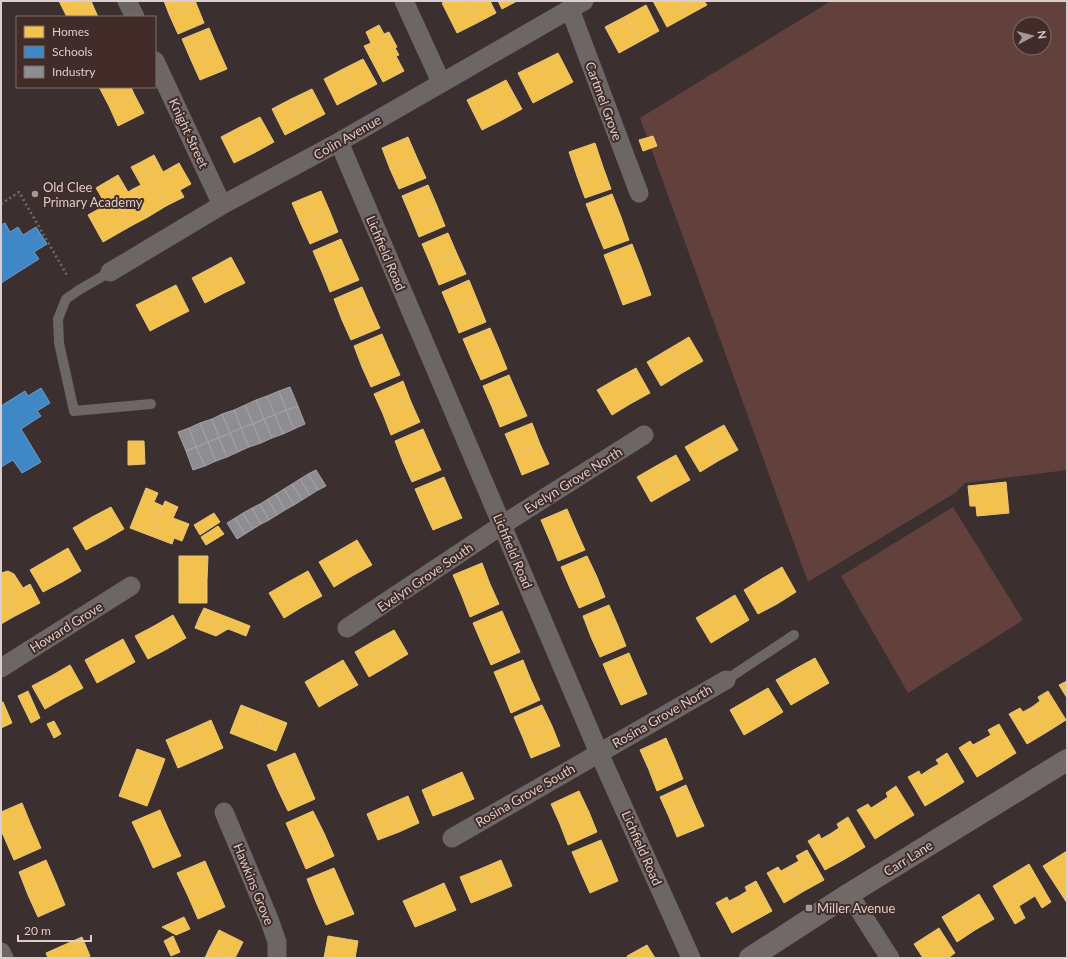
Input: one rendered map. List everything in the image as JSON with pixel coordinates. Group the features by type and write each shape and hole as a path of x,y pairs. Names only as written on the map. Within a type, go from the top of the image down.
{"street":[{"path":"127,1 134,16"},
{"path":"404,1 441,82"},
{"name":"Colin Avenue","path":"110,272 222,206 339,142 577,5"},
{"name":"Cartmel Grove","path":"577,5 639,193"},
{"name":"Knight Street","path":"156,63 222,206"},
{"name":"Lichfield Road","path":"339,142 599,753 691,958"},
{"name":"Evelyn Grove North","path":"502,525 644,435"},
{"name":"Evelyn Grove South","path":"347,628 502,525"},
{"name":"Howard Grove","path":"1,668 131,586"},
{"name":"Rosina Grove North","path":"599,753 726,680"},
{"name":"Rosina Grove South","path":"452,838 599,753"},
{"name":"Carr Lane","path":"750,958 849,894 1067,760"},
{"name":"Hawkins Grove","path":"224,812 269,919 277,942 278,958"},
{"path":"849,894 890,958"},
{"path":"1,952 4,958"}],"lane":[{"path":"110,272 66,300 58,318 59,343 74,411 150,404"},
{"path":"726,680 794,635"}],"path":[{"path":"1,204 19,192 77,292"}],"shaded area":[{"path":"831,1 1067,1 1067,470 965,483 955,493 808,582 640,118"},
{"path":"953,507 1023,620 908,693 841,576"}],"building: Homes":[{"path":"59,1 91,1 65,13"},
{"path":"91,1 98,16 66,16 65,13"},
{"path":"164,1 195,1 196,3 169,14"},
{"path":"446,1 465,1 477,23 457,33 442,3"},
{"path":"465,1 490,1 496,13 477,23"},
{"path":"498,1 517,1 502,9"},
{"path":"653,1 679,1 687,16 667,27"},
{"path":"679,1 704,1 707,5 687,16"},
{"path":"196,3 204,23 178,34 169,14"},
{"path":"646,5 659,31 639,42 626,16"},
{"path":"626,16 639,42 619,53 605,27"},
{"path":"379,25 384,34 389,32 397,47 395,48 399,55 396,56 404,71 383,82 364,46 371,43 366,32"},
{"path":"209,28 218,49 191,60 182,39"},
{"path":"218,49 227,69 200,80 191,60"},
{"path":"558,53 573,82 554,92 538,63"},
{"path":"363,59 377,84 356,95 343,69"},
{"path":"538,63 554,92 533,103 518,73"},
{"path":"343,69 356,95 337,105 324,79"},
{"path":"506,80 522,109 502,120 487,90"},
{"path":"100,88 131,88 134,94 109,106"},
{"path":"312,89 325,114 304,125 291,99"},
{"path":"487,90 502,120 482,130 467,100"},
{"path":"134,94 144,113 118,126 109,106"},
{"path":"291,99 304,125 285,135 272,109"},
{"path":"260,117 274,142 254,153 240,127"},
{"path":"240,127 254,153 234,163 221,137"},
{"path":"653,136 657,146 643,151 639,140"},
{"path":"408,137 417,158 390,169 382,148"},
{"path":"595,143 603,167 577,176 569,152"},
{"path":"154,155 163,172 179,163 191,184 180,190 184,197 166,206 141,162"},
{"path":"417,158 426,178 399,189 390,169"},
{"path":"141,162 166,206 148,217 133,189 141,185 131,167"},
{"path":"603,167 611,189 585,198 577,176"},
{"path":"118,175 128,192 133,189 148,217 131,226 106,182"},
{"path":"106,182 131,226 103,242 88,215 106,205 96,188"},
{"path":"428,185 437,206 411,217 402,196"},
{"path":"321,191 330,212 301,224 292,203"},
{"path":"612,194 621,217 595,227 586,204"},
{"path":"437,206 445,226 419,237 411,217"},
{"path":"330,212 338,232 310,244 301,224"},
{"path":"621,217 629,240 604,249 595,227"},
{"path":"448,233 457,254 431,265 422,244"},
{"path":"341,239 350,260 322,272 313,251"},
{"path":"632,244 642,270 614,281 604,255"},
{"path":"457,254 466,274 439,285 431,265"},
{"path":"231,257 245,283 224,293 211,268"},
{"path":"350,260 359,280 330,292 322,272"},
{"path":"211,268 224,293 205,303 192,278"},
{"path":"642,270 651,295 623,305 614,281"},
{"path":"469,280 478,302 451,313 442,292"},
{"path":"176,285 189,311 169,321 156,295"},
{"path":"362,287 371,308 342,320 334,299"},
{"path":"156,295 169,321 150,331 136,305"},
{"path":"478,302 486,322 459,333 451,313"},
{"path":"371,308 380,328 351,340 342,320"},
{"path":"490,328 499,349 472,360 463,339"},
{"path":"382,334 391,355 362,367 354,346"},
{"path":"689,337 703,361 682,373 667,350"},
{"path":"499,349 507,369 481,380 472,360"},
{"path":"667,350 682,373 661,386 647,362"},
{"path":"391,355 400,375 371,387 362,367"},
{"path":"636,368 650,393 630,404 616,379"},
{"path":"509,375 518,396 492,407 483,386"},
{"path":"616,379 630,404 612,415 597,390"},
{"path":"403,381 411,402 383,414 374,394"},
{"path":"518,396 527,416 500,427 492,407"},
{"path":"411,402 420,422 391,435 383,414"},
{"path":"532,423 540,444 514,455 505,434"},
{"path":"724,425 738,450 718,461 704,436"},
{"path":"423,429 432,450 403,462 395,441"},
{"path":"704,436 718,461 700,472 685,447"},
{"path":"128,441 144,441 145,464 128,465"},
{"path":"540,444 549,464 522,475 514,455"},
{"path":"432,450 441,470 412,482 403,462"},
{"path":"676,455 690,480 670,491 656,466"},
{"path":"656,466 670,491 651,502 637,477"},
{"path":"444,477 453,498 424,510 415,489"},
{"path":"1006,482 1009,513 977,516 976,506 970,506 968,486"},
{"path":"146,488 158,493 154,502 163,506 151,536 130,528"},
{"path":"453,498 462,518 433,530 424,510"},
{"path":"165,501 178,507 173,518 189,524 182,541 174,538 172,544 151,536"},
{"path":"111,507 124,529 105,540 92,517"},
{"path":"567,509 576,530 550,541 541,520"},
{"path":"214,513 220,522 200,535 194,525"},
{"path":"92,517 105,540 86,550 73,528"},
{"path":"218,526 224,534 206,545 201,537"},
{"path":"576,530 585,550 558,561 550,541"},
{"path":"357,540 372,565 352,576 338,551"},
{"path":"68,548 81,571 62,582 49,559"},
{"path":"338,551 352,576 334,587 319,562"},
{"path":"179,556 208,556 207,580 179,579"},
{"path":"587,556 597,577 570,588 561,567"},
{"path":"49,559 62,582 43,592 30,570"},
{"path":"482,563 490,584 462,596 453,575"},
{"path":"782,567 796,592 777,604 763,578"},
{"path":"8,571 14,574 23,588 30,584 40,603 15,616 1,592 1,573"},
{"path":"308,571 322,596 302,607 288,582"},
{"path":"597,577 605,597 579,608 570,588"},
{"path":"763,578 777,604 758,614 744,590"},
{"path":"179,579 207,580 207,603 179,603"},
{"path":"288,582 302,607 284,618 269,593"},
{"path":"490,584 499,604 470,617 462,596"},
{"path":"1,592 15,616 1,624"},
{"path":"735,595 749,620 729,632 715,607"},
{"path":"609,605 618,626 591,637 583,616"},
{"path":"715,607 729,632 711,643 696,618"},
{"path":"204,608 240,622 236,632 199,618"},
{"path":"502,611 511,632 482,644 473,623"},
{"path":"173,615 186,638 167,649 154,626"},
{"path":"199,618 228,629 216,636 195,628"},
{"path":"240,622 250,626 246,636 236,632"},
{"path":"154,626 167,649 148,659 135,636"},
{"path":"618,626 626,646 600,657 591,637"},
{"path":"394,630 408,654 388,666 374,641"},
{"path":"511,632 520,652 491,665 482,644"},
{"path":"123,639 135,662 117,672 103,650"},
{"path":"374,641 388,666 369,677 355,652"},
{"path":"103,650 117,672 97,683 85,660"},
{"path":"629,653 638,674 612,685 603,664"},
{"path":"815,658 829,683 810,694 795,669"},
{"path":"343,660 358,685 338,696 324,671"},
{"path":"523,660 531,680 503,693 494,672"},
{"path":"70,665 83,688 64,698 51,676"},
{"path":"795,669 810,694 791,705 776,680"},
{"path":"324,671 338,696 319,707 305,682"},
{"path":"638,674 647,694 621,705 612,685"},
{"path":"51,676 64,698 45,709 32,686"},
{"path":"531,680 540,700 511,713 503,693"},
{"path":"1067,681 1067,698 1059,685"},
{"path":"768,688 783,712 763,724 749,699"},
{"path":"28,691 40,718 31,723 18,696"},
{"path":"1048,691 1066,720 1047,732 1032,707 1040,701 1038,697"},
{"path":"749,699 763,724 744,735 730,710"},
{"path":"1,702 3,702 12,723 1,728"},
{"path":"241,705 264,714 253,742 230,733"},
{"path":"542,705 552,726 523,738 514,717"},
{"path":"1032,707 1047,732 1027,744 1009,714 1020,708 1023,712"},
{"path":"264,714 287,723 276,751 253,742"},
{"path":"211,720 223,748 201,758 189,730"},
{"path":"54,721 61,734 54,738 47,724"},
{"path":"999,724 1016,753 997,765 982,740 991,735 988,730"},
{"path":"552,726 560,746 531,758 523,738"},
{"path":"189,730 201,758 178,768 166,740"},
{"path":"666,738 675,759 649,770 640,750"},
{"path":"982,740 997,765 977,777 959,748 970,741 973,745"},
{"path":"137,749 165,759 156,783 128,772"},
{"path":"295,753 305,776 277,788 267,765"},
{"path":"947,753 964,782 945,794 930,769 939,764 936,760"},
{"path":"675,759 683,779 657,791 649,770"},
{"path":"930,769 945,794 925,806 908,777 919,771 921,775"},
{"path":"128,772 156,783 147,806 119,796"},
{"path":"462,772 474,799 453,808 442,781"},
{"path":"305,776 315,799 288,811 277,788"},
{"path":"442,781 453,808 433,816 422,790"},
{"path":"686,785 695,806 669,817 660,797"},
{"path":"896,786 914,815 894,827 879,803 888,797 886,793"},
{"path":"579,791 589,812 560,824 551,804"},
{"path":"408,796 419,823 399,832 387,805"},
{"path":"22,803 31,825 4,837 1,830 1,812"},
{"path":"879,803 894,827 875,839 857,810 868,804 871,808"},
{"path":"387,805 399,832 378,840 367,814"},
{"path":"695,806 704,826 677,837 669,817"},
{"path":"160,810 170,833 143,845 132,822"},
{"path":"313,811 324,833 296,846 286,823"},
{"path":"589,812 597,832 568,845 560,824"},
{"path":"848,817 865,847 845,859 830,834 839,828 837,824"},
{"path":"31,825 41,848 14,860 4,837"},
{"path":"170,833 181,856 153,868 143,845"},
{"path":"324,833 334,856 306,869 296,846"},
{"path":"819,834 821,839 830,834 845,859 825,870 808,841"},
{"path":"601,840 610,861 581,873 572,852"},
{"path":"807,850 824,880 804,891 790,866 799,861 796,856"},
{"path":"1067,851 1067,903 1043,866"},
{"path":"46,860 56,883 28,895 19,872"},
{"path":"501,860 512,886 491,895 480,869"},
{"path":"205,861 215,884 188,896 177,873"},
{"path":"610,861 618,881 590,893 581,873"},
{"path":"1029,864 1051,902 1042,908 1035,896 1027,901 1011,875"},
{"path":"790,866 804,891 784,903 767,873 778,867 781,871"},
{"path":"334,868 344,891 316,902 307,879"},
{"path":"480,869 491,895 471,903 460,877"},
{"path":"1011,875 1027,901 1019,906 1025,918 1015,924 993,886"},
{"path":"756,881 772,911 752,922 739,896 747,891 745,887"},
{"path":"56,883 65,905 38,917 28,895"},
{"path":"444,883 456,910 435,919 424,892"},
{"path":"215,884 225,907 198,919 188,896"},
{"path":"344,891 354,914 326,925 316,902"},
{"path":"424,892 435,919 415,927 403,901"},
{"path":"979,894 994,919 975,930 960,906"},
{"path":"739,896 752,922 732,933 716,903 727,897 729,901"},
{"path":"960,906 975,930 957,942 942,917"},
{"path":"184,917 190,929 176,935 162,927"},
{"path":"939,928 955,953 948,958 923,958 914,944"},
{"path":"219,930 243,942 235,958 226,958 209,949"},
{"path":"173,936 180,952 171,956 164,941"},
{"path":"328,936 358,941 355,958 324,958"},
{"path":"82,937 90,956 87,958 48,958 46,953"},
{"path":"647,945 655,958 628,958 627,956"},
{"path":"209,949 226,958 205,958"}],"building: Schools":[{"path":"5,223 10,232 18,227 23,235 36,227 47,244 34,252 39,259 1,283 1,225"},
{"path":"41,388 50,403 37,411 41,416 21,429 41,462 22,473 13,460 1,467 1,406 25,391 28,396"}],"building: Industry":[{"path":"290,387 298,406 286,410 279,391"},
{"path":"279,391 286,410 275,415 267,396"},
{"path":"267,396 275,415 264,419 256,400"},
{"path":"256,400 264,419 253,424 245,405"},
{"path":"245,405 253,424 241,428 234,410"},
{"path":"298,406 305,424 294,429 286,410"},
{"path":"234,410 241,428 230,433 222,414"},
{"path":"286,410 294,429 283,434 275,415"},
{"path":"222,414 230,433 219,438 212,419"},
{"path":"275,415 283,434 272,438 264,419"},
{"path":"212,419 219,438 208,442 200,423"},
{"path":"264,419 272,438 261,443 253,424"},
{"path":"200,423 208,442 196,447 189,428"},
{"path":"253,424 261,443 249,447 241,428"},
{"path":"189,428 196,447 186,451 178,432"},
{"path":"241,428 249,447 238,452 230,433"},
{"path":"230,433 238,452 227,457 219,438"},
{"path":"219,438 227,457 216,461 208,442"},
{"path":"208,442 216,461 205,466 196,447"},
{"path":"196,447 205,466 193,470 186,451"},
{"path":"316,470 326,486 318,490 308,474"},
{"path":"308,474 318,490 310,495 300,479"},
{"path":"300,479 310,495 302,500 292,484"},
{"path":"292,484 302,500 294,505 284,489"},
{"path":"284,489 294,505 285,510 276,494"},
{"path":"276,494 285,510 277,515 268,499"},
{"path":"268,499 277,515 269,520 260,504"},
{"path":"260,504 269,520 261,524 252,508"},
{"path":"252,508 261,524 253,529 243,513"},
{"path":"243,513 253,529 245,534 235,518"},
{"path":"235,518 245,534 237,539 227,523"}],"place":[{"name":"Old Clee Primary Academy","path":"35,194"},
{"name":"Miller Avenue","path":"809,908"}]}
